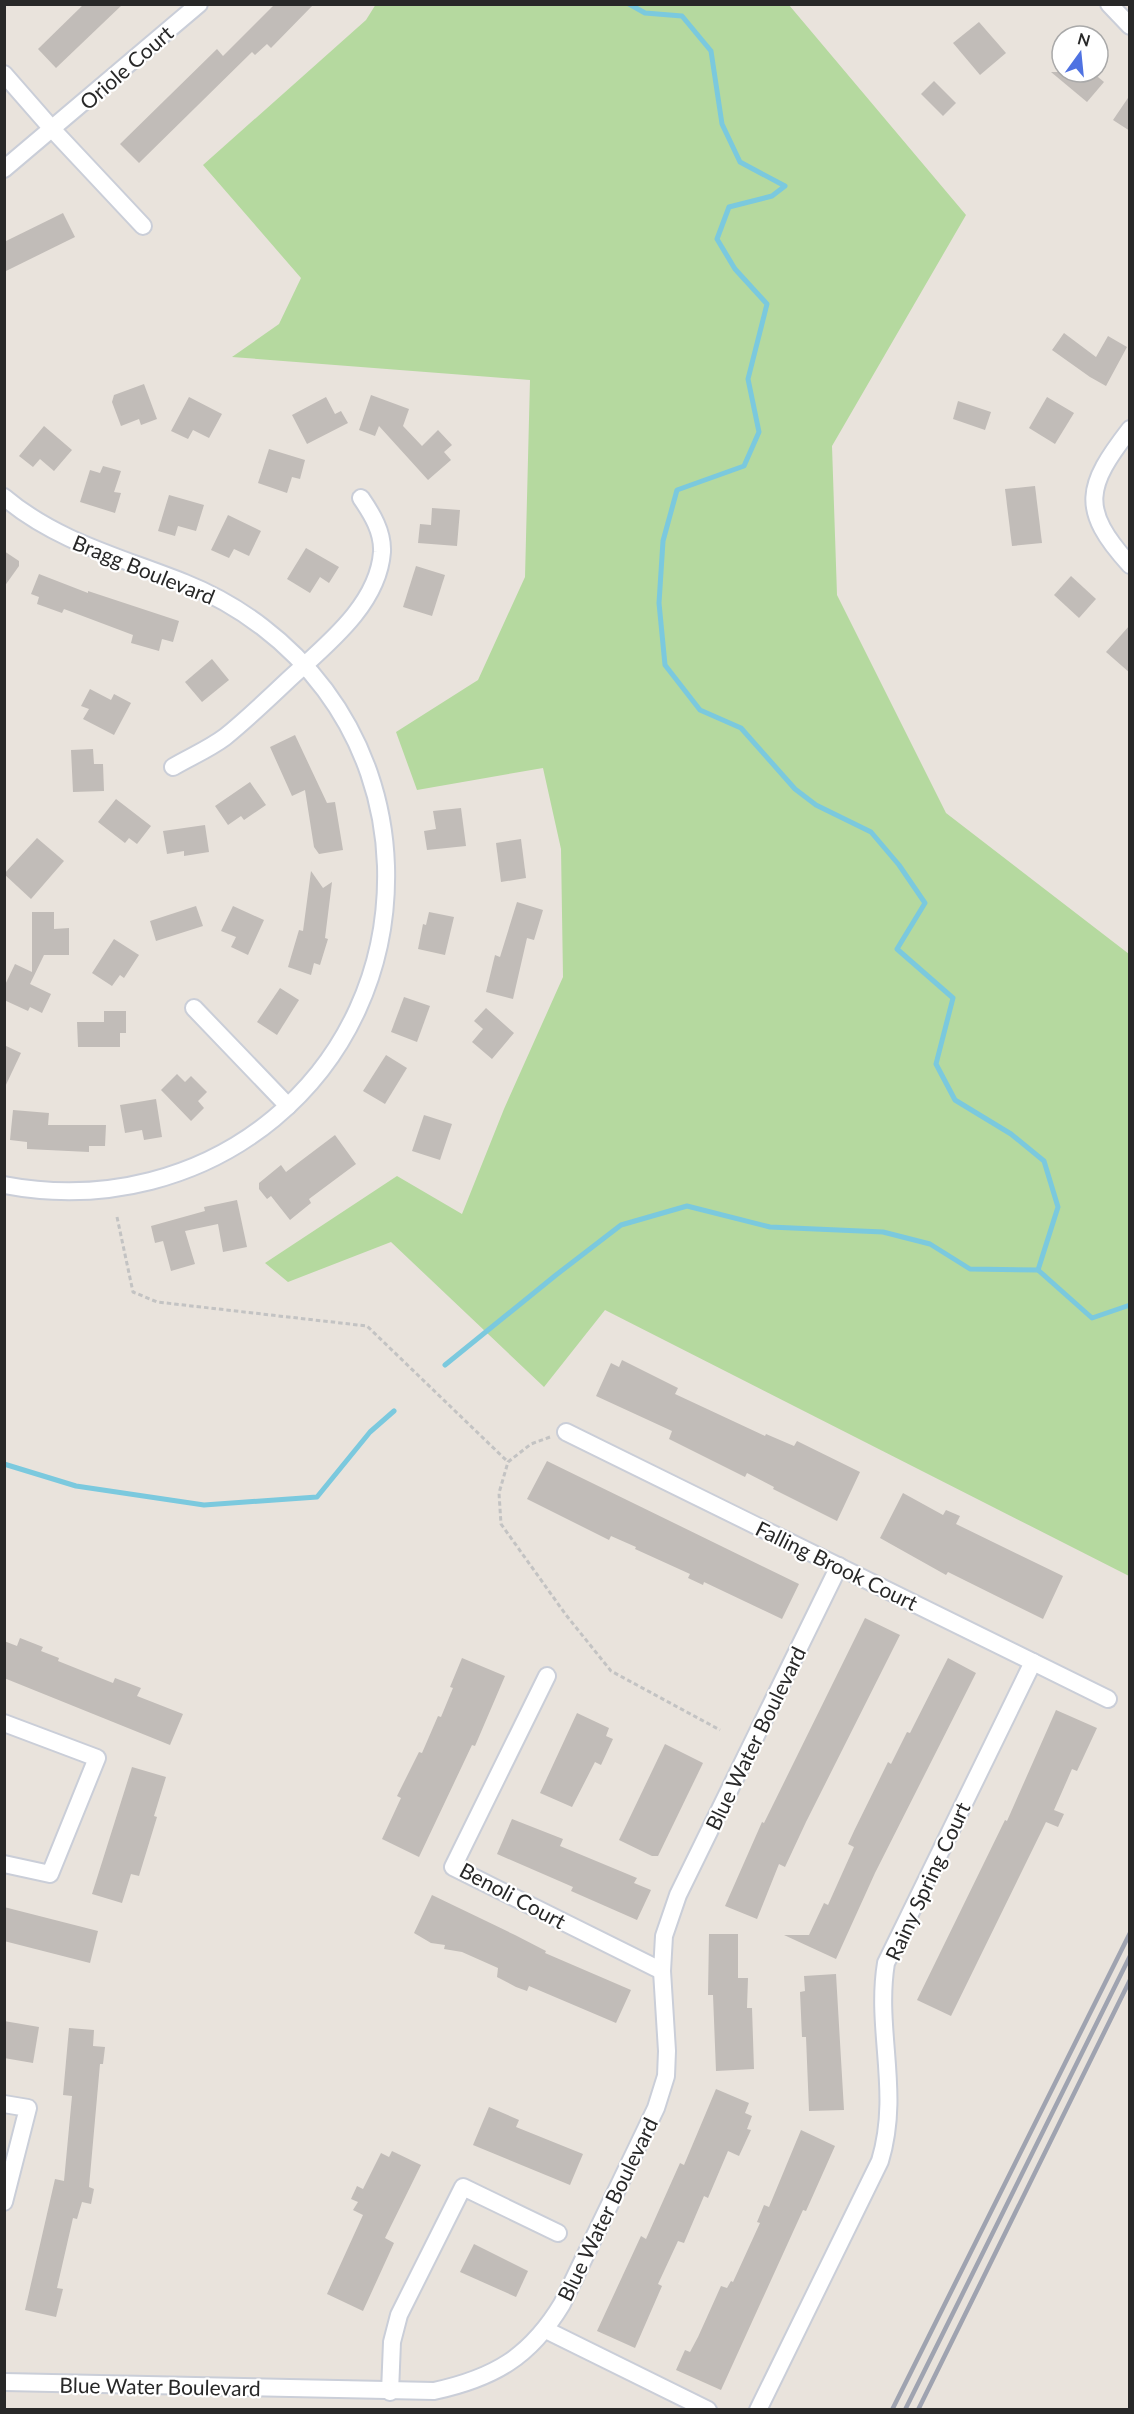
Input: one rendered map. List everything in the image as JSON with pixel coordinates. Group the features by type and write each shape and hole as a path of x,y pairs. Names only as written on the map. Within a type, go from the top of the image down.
{"street":[{"name":"Oriole Court","path":"4,169 53,130 199,4"},
{"path":"1109,4 1130,26"},
{"path":"4,74 142,226"},
{"path":"1130,429 1101,469 1093,499 1096,516 1104,532 1130,565"},
{"name":"Bragg Boulevard","path":"4,497 44,526 81,545 186,583 228,603 263,627 304,665 325,690 343,718 368,768 382,821 387,885 378,950 369,982 353,1018 308,1087 264,1127 236,1146 206,1162 150,1183 112,1190 73,1193 37,1191 4,1185"},
{"path":"173,767 223,738 340,633 360,608 374,580 382,553 375,520 361,498"},
{"path":"194,1008 288,1106"},
{"name":"Falling Brook Court","path":"559,1434 838,1566 1108,1699"},
{"name":"Blue Water Boulevard","path":"4,2382 390,2392 434,2391 483,2378 518,2356 546,2330 562,2304 656,2108 666,2076 667,2051 662,1971 664,1936 678,1895 838,1566"},
{"name":"Rainy Spring Court","path":"758,2409 880,2161 887,2140 891,2100 883,1983 886,1963 1033,1662"},
{"name":"Benoli Court","path":"547,1676 453,1867 662,1971"},
{"path":"4,1723 97,1758 50,1874 4,1864"},
{"path":"4,2104 28,2108 4,2202"},
{"path":"390,2392 392,2342 399,2315 463,2187 558,2233"},
{"path":"546,2330 708,2409"}],"path":[{"path":"117,1217 133,1292 157,1302 367,1326 508,1462"},
{"path":"559,1434 531,1444 508,1462 499,1493 501,1524 566,1615 611,1671 720,1730"}],"green space":[{"path":"376,4 789,5 966,215 832,446 837,595 946,813 1129,954 1129,1576 605,1310 544,1387 391,1242 288,1282 265,1263 397,1176 462,1214 504,1109 563,977 561,849 543,768 417,790 396,732 478,680 525,577 530,380 232,357 279,324 301,278 203,165 366,20"}],"building":[{"path":"84,4 123,4 56,68 38,49"},
{"path":"275,4 314,4 271,48 267,44 255,55 252,52 139,163 120,144 217,49 223,56"},
{"path":"979,22 1006,53 980,75 953,43"},
{"path":"934,81 956,103 943,116 921,94"},
{"path":"1065,84 1102,84 1087,102"},
{"path":"1130,95 1130,131 1113,120"},
{"path":"63,213 75,237 4,272 4,242"},
{"path":"1064,333 1096,357 1108,336 1127,347 1106,386 1052,350"},
{"path":"144,384 157,419 141,425 139,419 121,426 112,402 114,395"},
{"path":"371,395 409,409 403,426 422,446 438,430 452,445 444,452 451,460 428,480 379,426 375,436 359,430"},
{"path":"189,397 222,414 209,438 193,430 188,439 171,431"},
{"path":"326,397 335,414 341,411 348,423 307,444 292,415"},
{"path":"1047,397 1074,413 1055,444 1029,428"},
{"path":"958,401 991,412 985,430 953,419"},
{"path":"44,426 72,450 54,471 40,459 33,467 19,456"},
{"path":"269,449 305,460 300,479 292,477 287,493 258,483"},
{"path":"103,466 121,471 114,492 121,493 115,513 80,502 90,470 100,473"},
{"path":"1035,486 1042,543 1012,546 1005,489"},
{"path":"169,495 204,505 196,531 178,526 175,536 158,531"},
{"path":"432,508 460,510 457,546 418,543 420,524 431,525"},
{"path":"228,515 261,531 249,556 234,549 229,558 211,550"},
{"path":"306,548 339,567 329,583 320,577 310,593 287,579"},
{"path":"4,551 19,561 19,566 4,587"},
{"path":"416,566 445,575 432,616 403,607"},
{"path":"39,574 88,593 88,591 179,621 173,642 162,639 159,651 131,643 133,635 64,609 62,613 37,604 39,597 31,594"},
{"path":"1071,576 1096,599 1079,618 1054,595"},
{"path":"1130,625 1130,673 1106,652"},
{"path":"212,659 229,680 202,702 185,682"},
{"path":"90,689 111,700 114,694 131,703 114,735 83,719 89,709 81,706"},
{"path":"295,735 327,803 335,802 343,850 319,854 314,847 305,790 292,796 270,747"},
{"path":"93,749 94,764 103,764 104,791 73,792 71,750"},
{"path":"250,782 266,805 244,820 241,816 228,825 215,806"},
{"path":"116,799 151,826 137,844 129,838 125,843 98,822"},
{"path":"461,808 466,846 427,850 424,831 436,829 433,811"},
{"path":"205,825 209,852 184,856 184,851 167,854 163,831"},
{"path":"37,838 64,861 31,899 4,874"},
{"path":"521,839 526,878 501,882 496,843"},
{"path":"311,871 323,888 332,882 325,938 328,939 320,965 314,963 311,975 288,967 299,930 303,931"},
{"path":"517,902 543,910 534,940 527,938 513,999 486,992 495,955 500,957"},
{"path":"196,906 203,926 156,941 150,921"},
{"path":"233,906 264,920 248,955 231,947 236,937 221,931"},
{"path":"32,912 54,912 54,929 69,928 69,955 44,955 30,984 51,994 42,1013 30,1007 28,1011 4,1000 4,987 15,964 32,972"},
{"path":"429,912 454,917 445,955 418,949 423,924 426,925"},
{"path":"114,939 139,955 124,978 120,975 112,986 92,973"},
{"path":"280,988 299,1000 277,1035 257,1022"},
{"path":"404,997 430,1006 417,1042 391,1032"},
{"path":"486,1008 514,1033 492,1059 472,1042 483,1029 474,1021"},
{"path":"104,1011 126,1011 126,1033 120,1033 120,1047 78,1047 77,1022 104,1022"},
{"path":"4,1045 21,1053 4,1089"},
{"path":"386,1055 407,1068 385,1104 363,1091"},
{"path":"177,1074 185,1082 191,1076 207,1092 198,1101 204,1108 191,1121 161,1090"},
{"path":"156,1099 162,1137 144,1140 142,1130 125,1133 120,1105"},
{"path":"13,1110 49,1113 48,1125 106,1125 105,1146 89,1146 89,1152 27,1149 27,1142 10,1140"},
{"path":"424,1115 452,1124 440,1160 412,1151"},
{"path":"335,1135 356,1164 309,1199 311,1203 290,1220 271,1196 267,1199 259,1189 259,1183 281,1165 286,1172"},
{"path":"237,1200 247,1247 223,1252 218,1224 185,1231 195,1264 171,1271 163,1241 155,1243 151,1226 205,1211 204,1207"},
{"path":"622,1360 678,1388 675,1394 765,1436 766,1434 794,1446 797,1441 860,1472 837,1521 773,1489 774,1487 747,1473 745,1477 669,1439 672,1431 596,1396 611,1363 619,1367"},
{"path":"547,1461 799,1584 782,1619 704,1582 703,1585 688,1578 690,1574 635,1549 636,1547 611,1536 609,1540 527,1499"},
{"path":"903,1493 943,1515 946,1510 960,1516 956,1524 1063,1576 1043,1619 948,1572 946,1575 880,1538"},
{"path":"865,1618 900,1635 785,1867 779,1864 757,1919 725,1906 762,1822 764,1823"},
{"path":"20,1638 43,1647 41,1651 59,1658 58,1661 113,1683 115,1678 141,1688 137,1696 183,1714 170,1745 4,1678 4,1641 17,1646"},
{"path":"462,1658 505,1676 475,1746 472,1745 419,1857 382,1839 401,1798 397,1796 419,1752 422,1753 438,1716 441,1717"},
{"path":"948,1658 976,1673 875,1873 836,1959 784,1935 809,1935 824,1903 828,1905 854,1847 848,1844 854,1831 888,1762 891,1764 907,1732 910,1733"},
{"path":"1056,1710 1097,1728 1077,1771 1072,1769 1054,1810 1064,1814 1058,1827 1046,1822 951,2016 917,2000 1005,1820 1007,1821"},
{"path":"577,1713 609,1728 606,1736 613,1739 601,1765 595,1762 572,1807 540,1793"},
{"path":"665,1744 703,1763 658,1856 652,1856 619,1840"},
{"path":"132,1767 166,1777 154,1816 157,1817 139,1876 131,1874 122,1903 92,1894"},
{"path":"512,1819 563,1839 560,1846 637,1878 634,1883 651,1890 637,1920 571,1891 573,1887 497,1854"},
{"path":"432,1895 515,1935 546,1951 545,1953 631,1990 616,2023 529,1986 527,1991 516,1987 497,1977 498,1968 462,1952 444,1949 445,1945 431,1943 414,1933"},
{"path":"4,1907 98,1931 90,1963 4,1941"},
{"path":"709,1934 738,1934 738,1978 748,1978 747,2008 752,2008 754,2069 716,2071 713,1995 708,1995"},
{"path":"836,1974 844,2110 809,2111 806,2037 802,2037 800,1992 805,1991 804,1976"},
{"path":"4,2021 39,2027 33,2063 4,2058"},
{"path":"69,2028 94,2030 93,2046 105,2047 103,2064 100,2064 89,2187 94,2189 91,2204 82,2202 77,2219 73,2218 57,2288 63,2289 56,2317 25,2310 55,2179 64,2181 72,2096 63,2095"},
{"path":"716,2089 749,2103 745,2113 752,2116 747,2129 751,2130 739,2156 728,2151 708,2198 704,2196 684,2243 678,2241 658,2284 662,2286 635,2348 597,2331 641,2236 646,2239 680,2163 684,2165"},
{"path":"489,2107 519,2120 516,2127 583,2154 570,2185 473,2145"},
{"path":"801,2130 835,2146 806,2211 803,2210 721,2390 676,2370 685,2350 690,2352 721,2286 727,2288 731,2281 733,2282 760,2223 757,2222 764,2205 769,2207"},
{"path":"392,2151 421,2165 385,2238 394,2243 363,2311 327,2294 363,2215 353,2210 358,2202 351,2199 357,2186 363,2189 381,2153 389,2157"},
{"path":"474,2244 528,2271 516,2297 460,2272"}],"waterway":[{"path":"629,4 645,13 682,16 711,51 722,124 740,162 785,186 772,196 729,207 717,239 735,269 767,304 748,379 759,432 744,466 677,490 663,541 659,603 665,665 700,710 741,728 795,789 816,805 871,832 899,865 925,903 897,949 953,998 936,1064 955,1100 1011,1134 1044,1161 1058,1207 1038,1270"},
{"path":"445,1365 621,1225 687,1206 770,1227 883,1232 930,1244 970,1269 1038,1270 1092,1318 1130,1305"},
{"path":"4,1464 76,1486 204,1505 317,1497 370,1432 394,1411"}],"railway":[{"path":"892,2410 1130,1933"},
{"path":"905,2410 1130,1956"},
{"path":"918,2410 1130,1980"}]}
